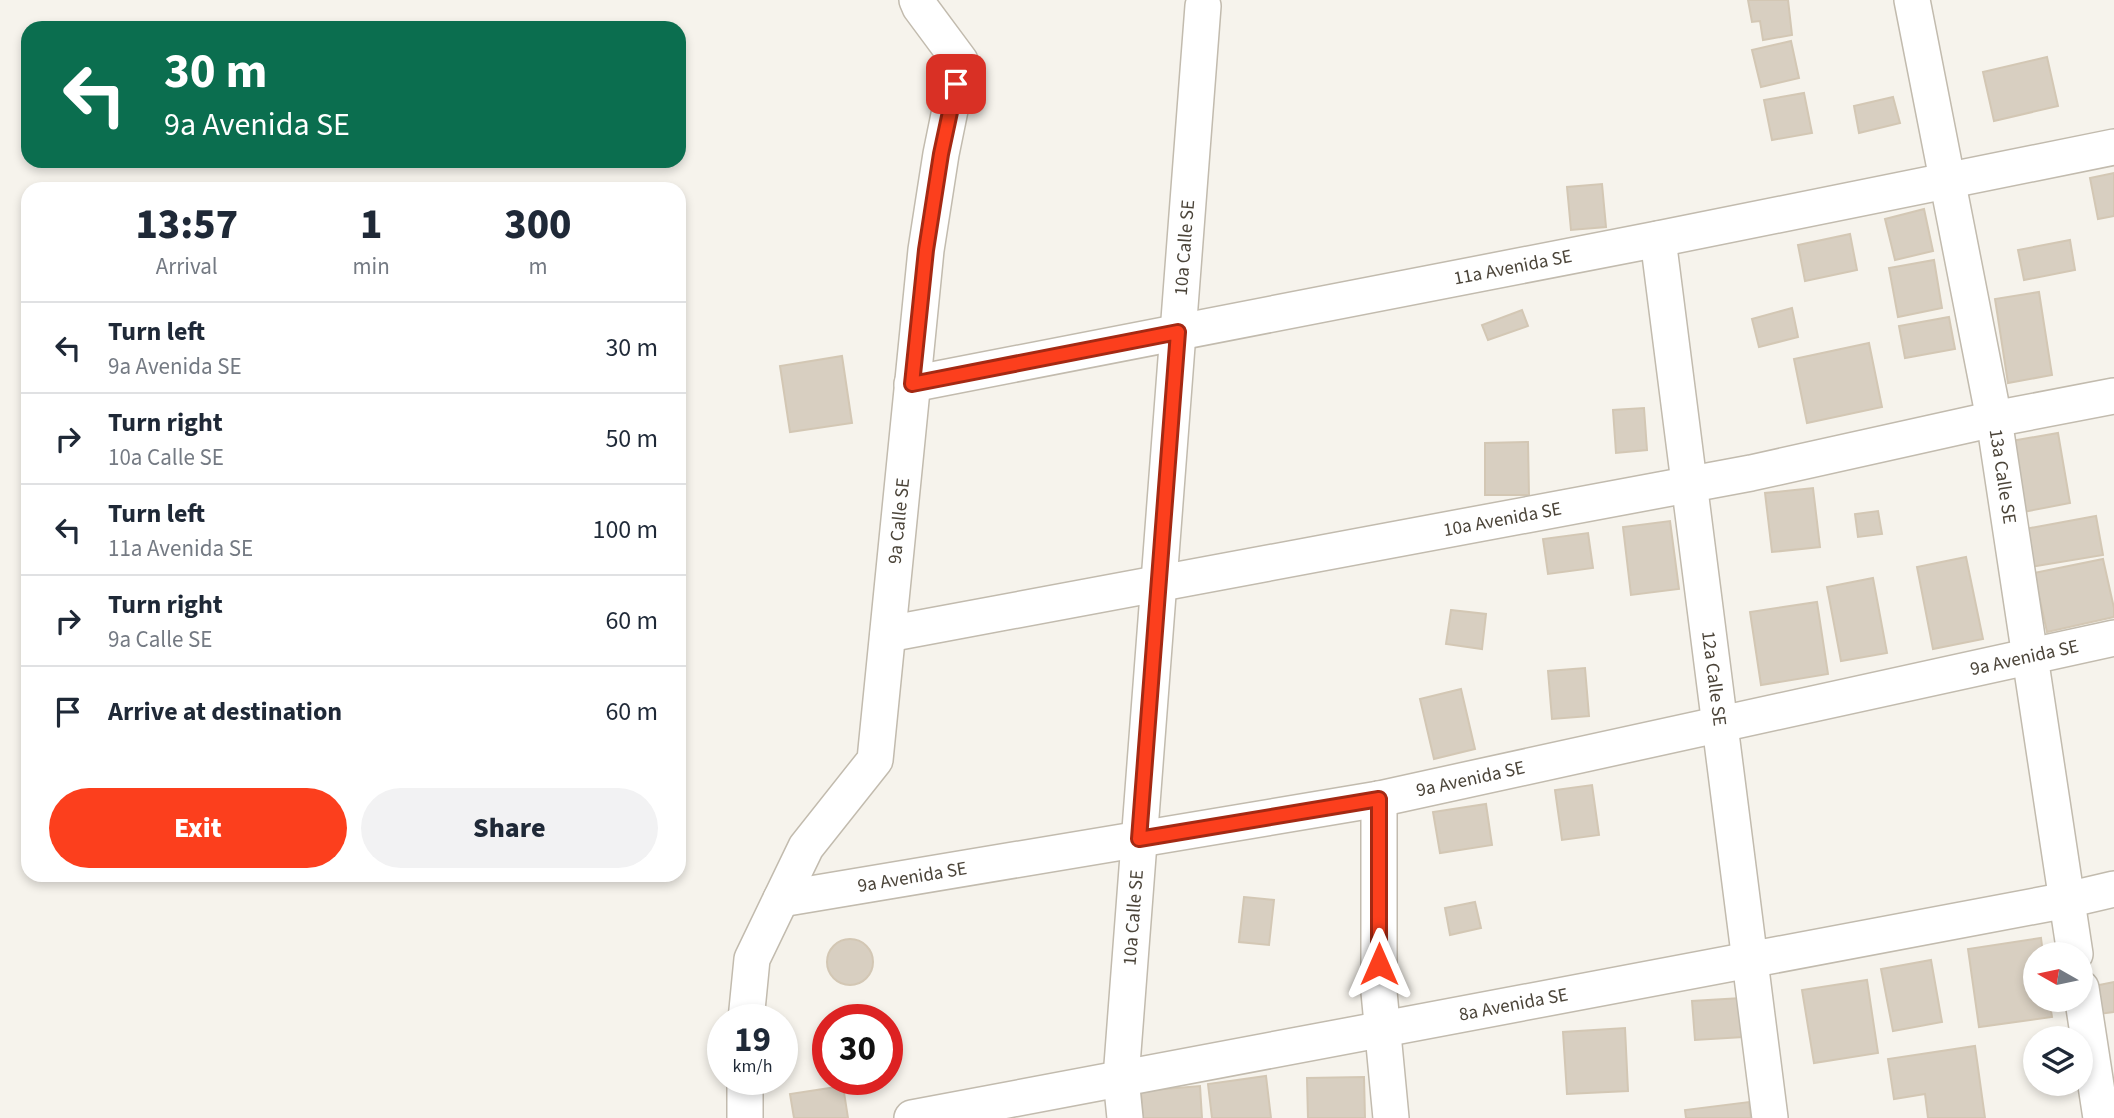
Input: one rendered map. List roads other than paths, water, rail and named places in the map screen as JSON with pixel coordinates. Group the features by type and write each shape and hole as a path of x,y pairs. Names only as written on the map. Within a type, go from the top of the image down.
{"street":[{"name":"9a Calle SE","path":"748,1004 752,959 806,847 875,760 926,250 941,154 960,61 920,7 918,0"},
{"name":"13a Calle SE","path":"1912,0 1994,419 2073,942"},
{"name":"10a Calle SE","path":"1125,1118 1121,1079 1203,6"},
{"name":"11a Avenida SE","path":"912,384 2114,147"},
{"name":"12a Calle SE","path":"1658,239 1770,1118"},
{"name":"10a Avenida SE","path":"888,634 1751,473 1994,419 2114,396"},
{"name":"9a Avenida SE","path":"781,899 1379,799 2114,638"},
{"path":"1379,799 1379,992 1391,1118"},
{"name":"8a Avenida SE","path":"912,1118 2114,889"},
{"path":"2085,1012 2101,1118"},
{"path":"745,1095 745,1118"}]}
